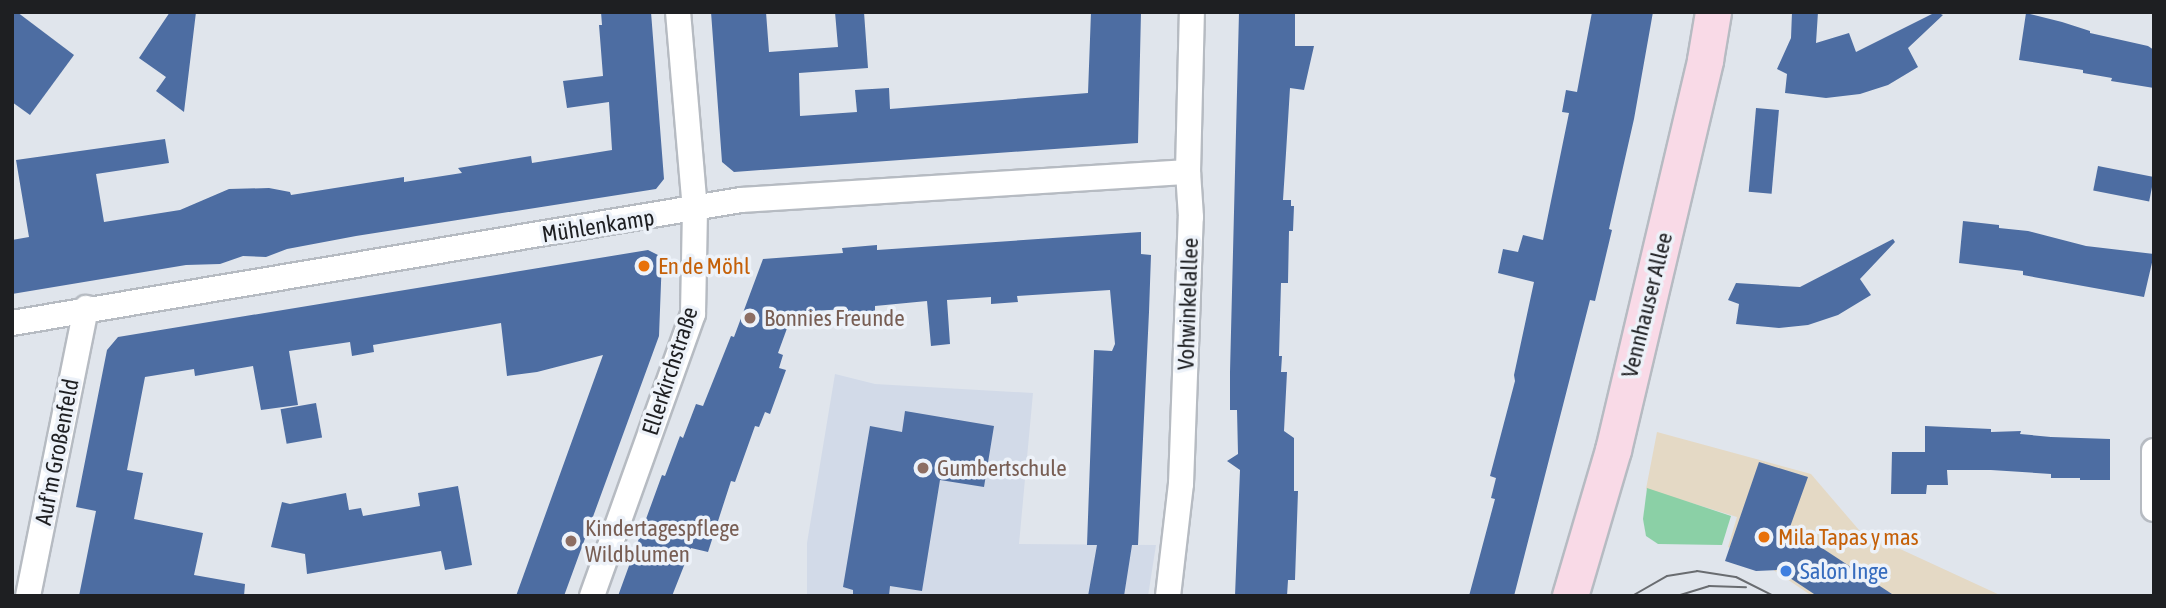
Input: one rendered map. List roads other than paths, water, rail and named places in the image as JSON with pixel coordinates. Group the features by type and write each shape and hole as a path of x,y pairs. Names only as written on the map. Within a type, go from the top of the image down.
{"main road":[{"name":"Vennhauser Allee","path":"1570,596 1613,450 1705,60 1713,12"}],"street":[{"name":"Ellerkirchstraße","path":"592,596 693,314 695,210 678,12"},
{"name":"Vohwinkelallee","path":"1168,596 1181,484 1191,218 1188,172 1192,12"},
{"name":"Mühlenkamp","path":"12,323 86,308 695,210 741,200 1188,172"},
{"name":"Auf'm Großenfeld","path":"29,596 86,308"},
{"path":"2154,451 2151,494 2154,509"}],"tram line":[{"path":"1632,596 1667,576 1697,571 1736,577 1774,596"},
{"path":"1677,596 1709,586 1746,587"}],"place":[{"name":"En de Möhl","path":"644,266"},
{"name":"Bonnies Freunde","path":"750,318"},
{"name":"Gumbertschule","path":"923,468"},
{"name":"Mila Tapas y mas","path":"1764,537"},
{"name":"Kindertagespflege Wildblumen","path":"571,541"},
{"name":"Salon Inge","path":"1786,571"}]}
